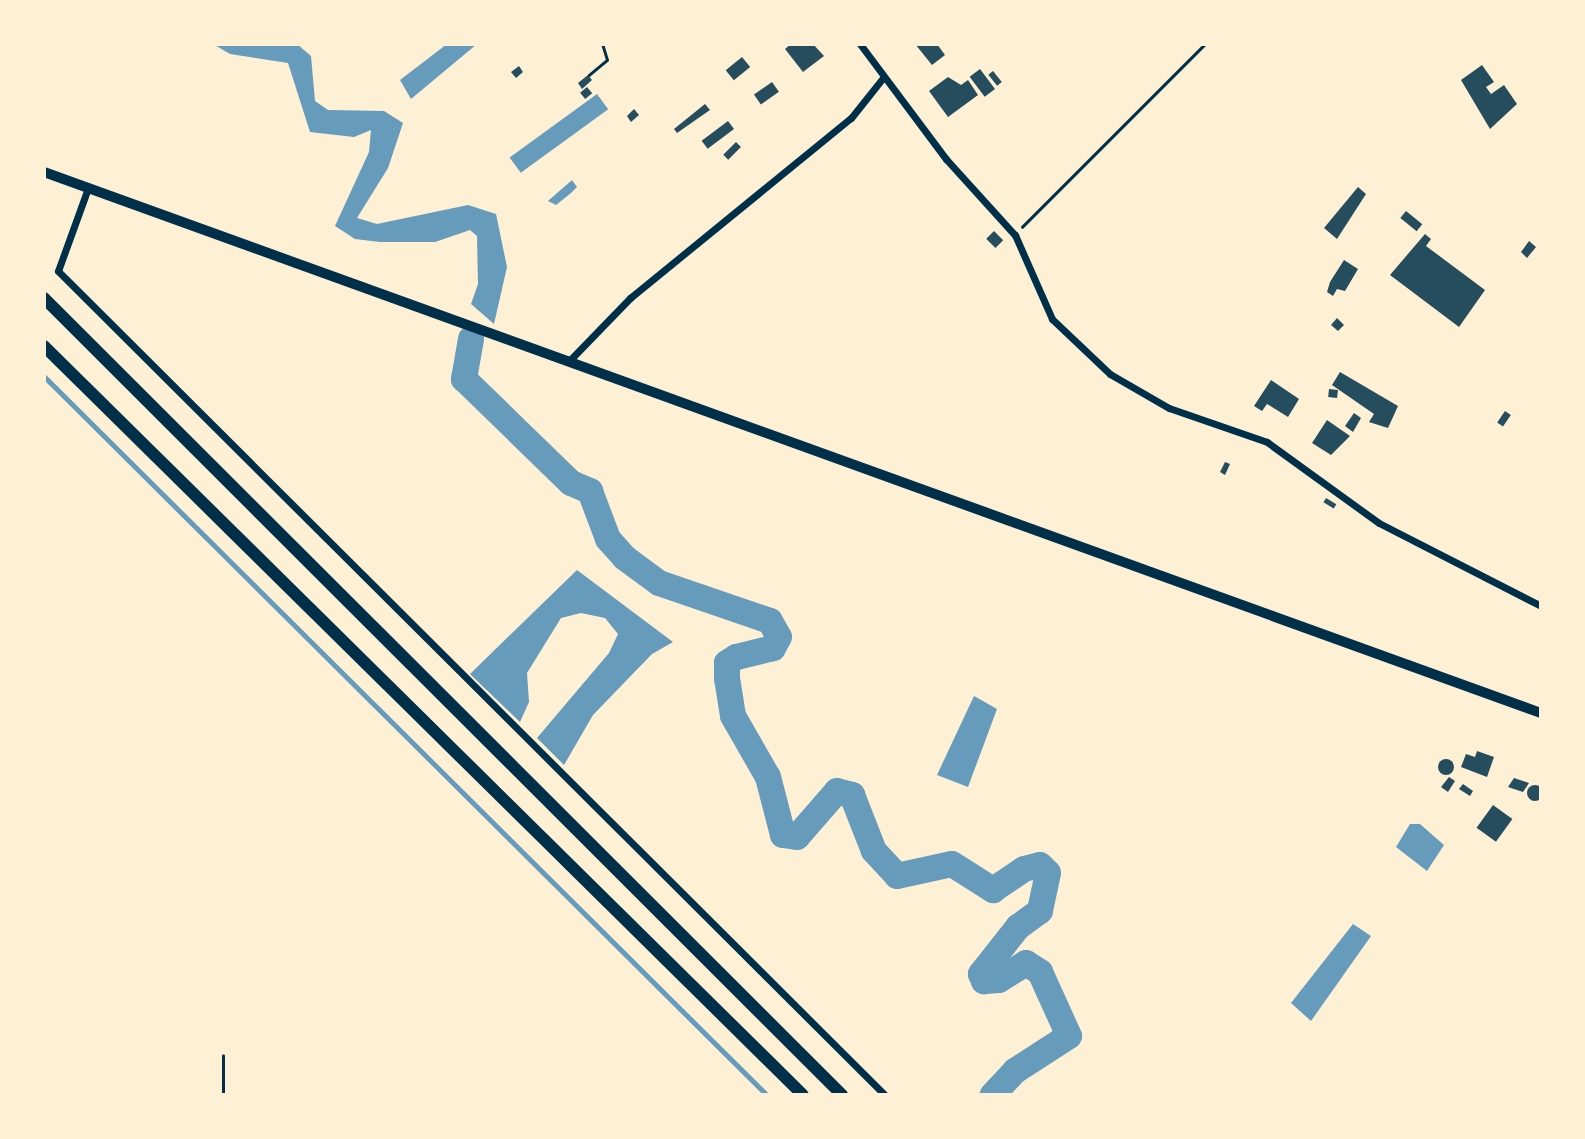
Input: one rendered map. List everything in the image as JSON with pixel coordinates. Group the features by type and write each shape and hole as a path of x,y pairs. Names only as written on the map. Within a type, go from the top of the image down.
{"highway":[{"path":"44,298 842,1095"},
{"path":"44,346 803,1095"}],"main road":[{"path":"44,172 1541,713"},
{"path":"44,179 63,179"}],"street":[{"path":"863,45 882,79 1015,235 1052,319 1110,374 1169,408 1267,442 1379,523 1541,606"},
{"path":"569,361 629,298 851,118 882,79"},
{"path":"88,188 58,271 886,1095"}],"path":[{"path":"589,75 607,60 602,44"},
{"path":"1015,235 1205,44"},
{"path":"223,1056 223,1095"}],"water":[{"path":"213,44 297,44 311,56 315,101 328,110 384,111 403,123 388,168 357,218 377,224 468,205 496,214 507,267 494,324 471,304 478,284 477,236 470,230 435,242 380,242 355,239 335,226 369,152 371,130 354,137 310,132 288,63 230,54"},
{"path":"447,44 477,44 411,99 400,80"},
{"path":"597,94 608,109 521,173 510,157"},
{"path":"572,180 577,187 571,193 556,205 548,201"},
{"path":"577,570 673,642 652,654 593,715 564,765 537,738 609,653 618,634 605,618 581,613 561,618 527,673 529,702 520,722 470,674"},
{"path":"974,696 997,709 968,787 937,775"},
{"path":"1410,824 1420,824 1444,845 1427,871 1396,847"},
{"path":"1353,924 1371,936 1311,1021 1291,1003"}],"building":[{"path":"791,44 813,44 824,56 803,72 785,49"},
{"path":"915,44 937,44 945,55 932,65"},
{"path":"742,57 750,67 734,80 726,70"},
{"path":"1482,65 1494,82 1486,87 1491,94 1504,85 1517,104 1490,129 1461,80"},
{"path":"519,66 523,72 516,78 511,72"},
{"path":"980,69 995,89 985,97 970,77"},
{"path":"993,71 1002,82 997,86 988,75"},
{"path":"588,75 592,80 582,89 578,83"},
{"path":"948,77 961,85 968,80 978,95 948,117 929,91"},
{"path":"772,82 779,92 761,104 754,95"},
{"path":"587,87 592,93 585,99 580,93"},
{"path":"705,104 710,110 677,133 674,129"},
{"path":"634,109 639,115 631,122 627,116"},
{"path":"728,121 734,129 708,149 702,141"},
{"path":"736,142 741,147 728,160 723,155"},
{"path":"1358,187 1366,194 1337,239 1324,228"},
{"path":"1406,211 1422,224 1417,231 1400,218"},
{"path":"994,231 1003,240 995,248 986,239"},
{"path":"1425,234 1431,239 1426,246 1485,290 1459,327 1390,275"},
{"path":"1529,241 1536,247 1527,258 1521,252"},
{"path":"1344,260 1358,269 1345,291 1337,289 1333,296 1327,292 1330,282"},
{"path":"1337,318 1344,325 1338,331 1331,325"},
{"path":"1340,372 1398,406 1388,428 1369,422 1374,414 1332,385"},
{"path":"1271,380 1299,399 1288,417 1267,404 1262,411 1254,406"},
{"path":"1329,389 1338,390 1337,398 1328,397"},
{"path":"1505,411 1511,415 1503,427 1497,423"},
{"path":"1354,413 1361,418 1353,432 1345,426"},
{"path":"1327,420 1350,436 1331,455 1312,443"},
{"path":"1225,462 1230,464 1225,475 1220,472"},
{"path":"1326,498 1336,504 1334,508 1323,502"},
{"path":"1477,751 1494,757 1487,777 1461,767 1466,754 1475,757"},
{"path":"1446,759 1452,761 1452,773 1446,775 1440,773 1438,767 1440,761"},
{"path":"1449,777 1455,781 1448,792 1441,787"},
{"path":"1514,778 1529,783 1523,792 1508,787"},
{"path":"1463,784 1473,791 1470,796 1459,789"},
{"path":"1535,785 1541,787 1541,799 1535,801 1529,799 1527,793 1529,787"},
{"path":"1493,805 1512,819 1496,842 1477,828"}],"waterway":[{"path":"471,339 464,379 571,483 590,491 608,539 625,558 659,583 770,621 779,637 773,648 736,657 727,663 727,678 733,716 768,777 783,835 797,837 837,791 852,795 874,851 897,876 952,864 993,890 1024,869 1040,865 1048,873 1040,911 1018,927 981,974 984,981 999,980 1026,963 1040,972 1069,1036 1015,1071 993,1095"},
{"path":"44,376 767,1095"}]}
